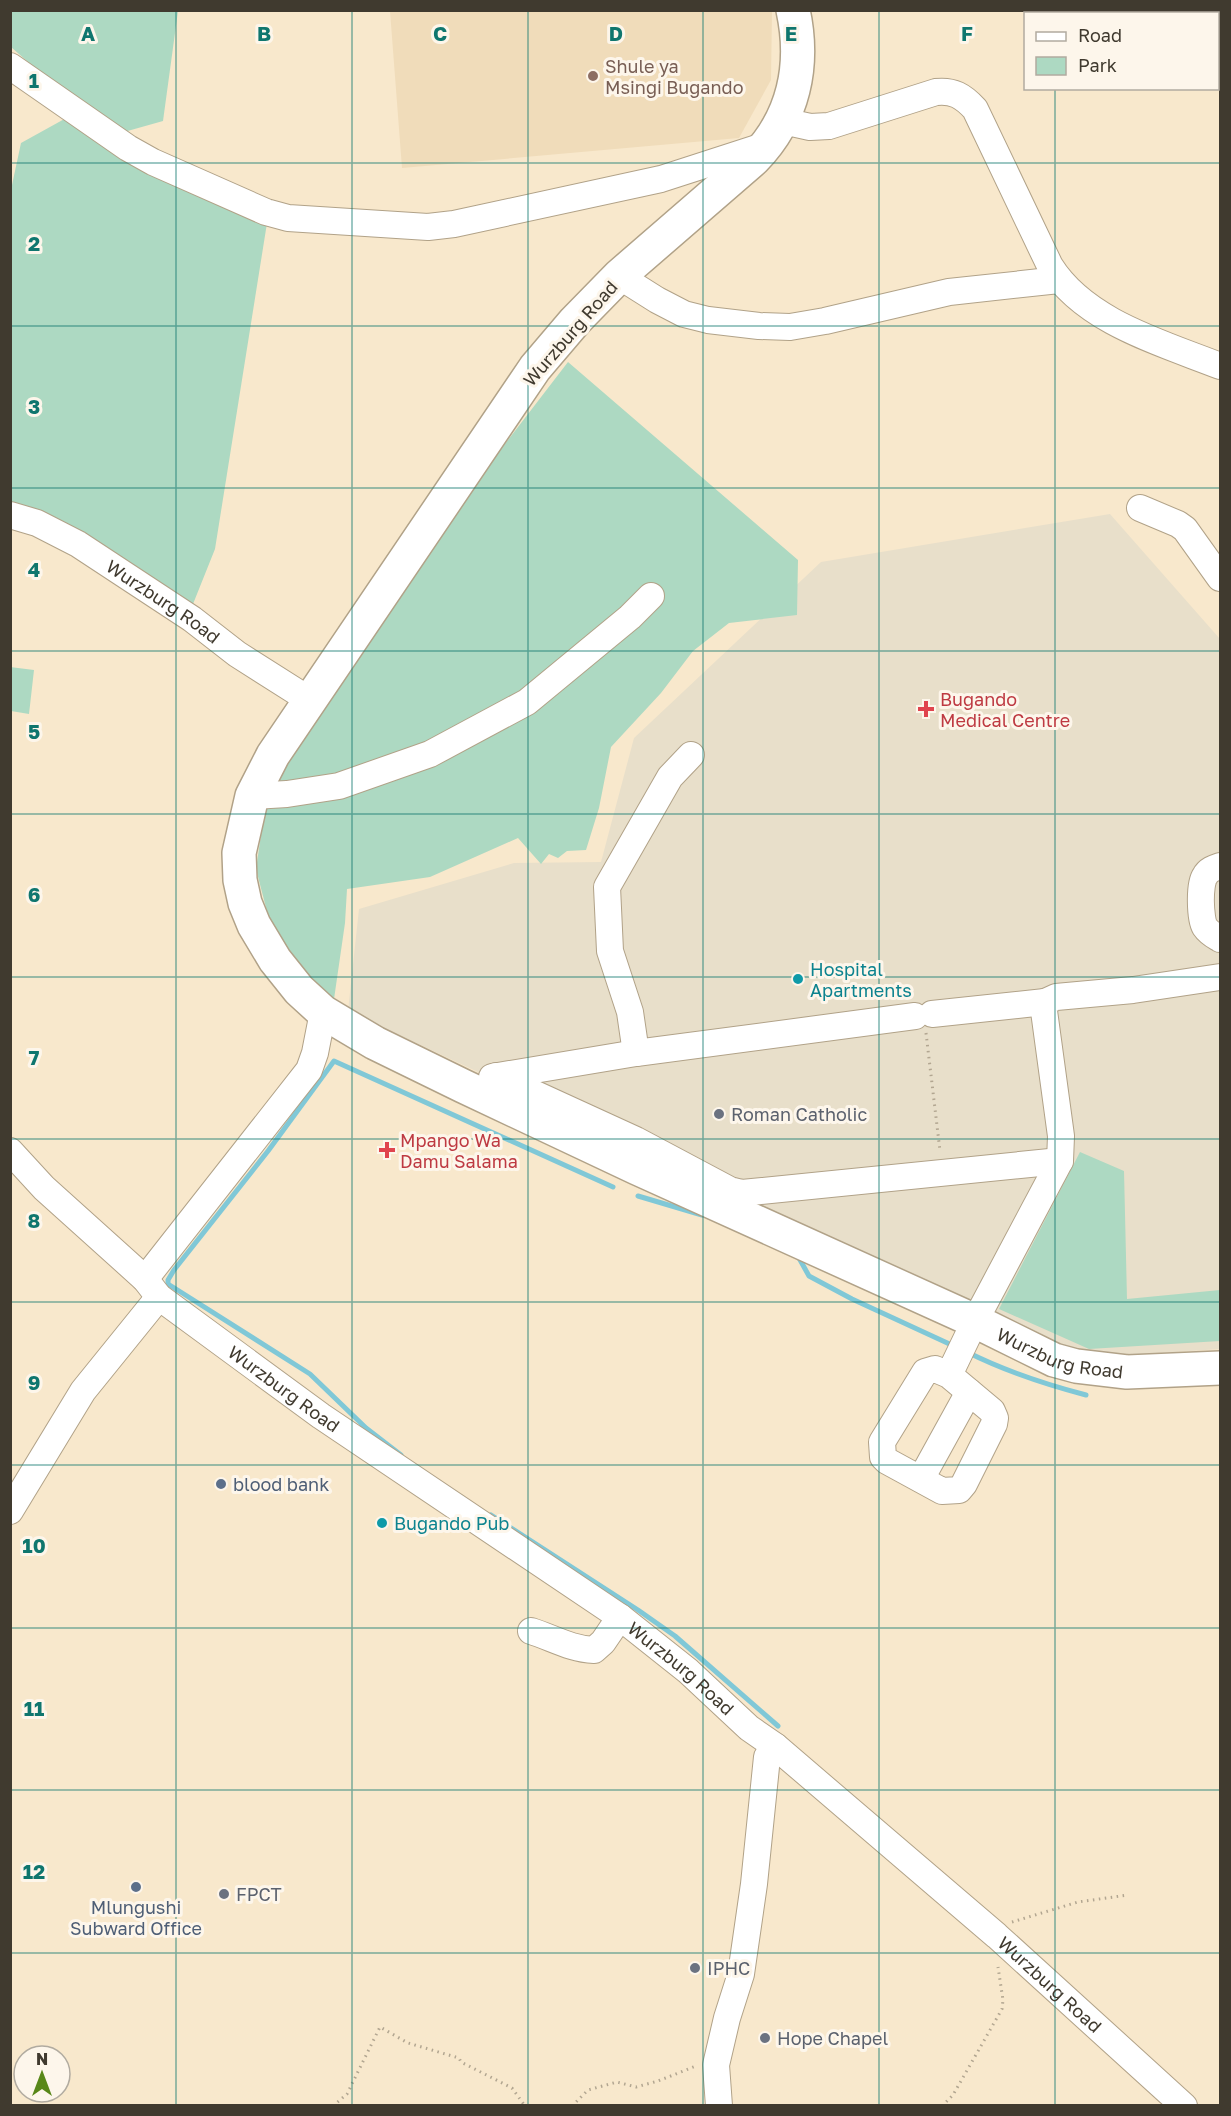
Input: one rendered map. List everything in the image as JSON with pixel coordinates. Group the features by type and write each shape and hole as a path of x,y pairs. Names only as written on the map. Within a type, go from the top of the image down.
{"main road":[{"path":"775,133 792,93 797,67 798,33 793,10"},
{"name":"Wurzburg Road","path":"775,133 619,276 575,321 535,368 461,474 273,755 252,796 239,853 240,880 245,903 254,925 274,960 299,990 323,1012 375,1042 463,1086 975,1321 1028,1348 1076,1366 1127,1371 1221,1368"}],"street":[{"path":"10,66 119,142 153,162 257,208 288,218 428,227 454,224 662,179 775,133 829,126 945,91 959,95 975,109 1050,266 1059,280 1080,300 1129,330 1221,366"},
{"path":"619,276 684,314 708,320 790,327 949,292 1059,280"},
{"path":"1140,508 1185,529 1221,579"},
{"name":"Wurzburg Road","path":"10,515 37,523 78,544 192,619 237,654 311,700"},
{"path":"252,796 287,794 339,786 430,754 527,702 630,617 651,596"},
{"path":"636,1053 630,1012 610,951 607,887 670,777 691,755"},
{"path":"1221,866 1210,870 1204,876 1202,884 1202,912 1205,927 1221,939"},
{"path":"463,1086 496,1076 636,1053 924,1019 1046,1002 1056,997 1133,990 1221,977"},
{"path":"949,1375 1060,1161 1061,1136 1044,1011 1046,1002"},
{"path":"10,1511 83,1391 152,1288 309,1070 315,1053 323,1012"},
{"path":"496,1076 636,1140 730,1190 742,1193 1060,1161"},
{"name":"Wurzburg Road","path":"10,1151 44,1188 152,1288 330,1423 620,1617 688,1671 749,1728 775,1746 997,1936 1184,2106"},
{"path":"935,1369 949,1375 992,1411 995,1418 964,1484 959,1490 942,1491 887,1461 883,1457 882,1442 925,1372 935,1369"},
{"path":"921,1479 969,1392"},
{"path":"531,1631 552,1637 576,1649 594,1650 603,1642 620,1617"},
{"path":"719,2106 716,2065 727,2018 741,1974 754,1884 767,1757 775,1746"}],"path":[{"path":"924,1019 943,1174"},
{"path":"942,2106 954,2095 1002,2009 1003,2000 997,1963 997,1936 1002,1928 1024,1917 1077,1902 1128,1895"},
{"path":"333,2106 347,2094 380,2027 408,2043 459,2058 461,2062 512,2088 525,2106"},
{"path":"572,2106 588,2090 617,2082 636,2087 700,2064 716,2065"}],"shaded area":[{"path":"390,11 772,11 771,80 739,138 402,168"},
{"path":"1110,514 1220,639 1220,1349 1087,1358 348,1011 359,909 514,863 601,862 634,738 821,562"}],"green space":[{"path":"11,11 178,11 163,121 124,132 45,77 11,47"},
{"path":"68,117 267,223 215,549 189,614 11,510 11,186 21,143"},
{"path":"568,362 798,560 797,615 729,623 693,651 661,693 611,747 599,808 586,850 567,851 558,858 549,854 541,864 518,838 430,877 347,889 345,923 333,1006 277,950 256,869 264,814 291,740 404,575"},
{"path":"10,667 34,670 29,714 11,711"},
{"path":"1080,1152 1124,1171 1127,1299 1220,1290 1220,1341 1089,1349 999,1309"}],"waterway":[{"path":"401,1455 366,1428 310,1374 168,1284 174,1270 268,1151 334,1061 613,1187"},
{"path":"638,1196 702,1215"},
{"path":"795,1255 809,1276 852,1299 956,1347"},
{"path":"967,1352 1025,1376 1086,1395"},
{"path":"491,1515 675,1636 778,1726"}],"place":[{"name":"Shule ya Msingi Bugando","path":"593,76"},
{"name":"Bugando Medical Centre","path":"926,709"},
{"name":"Hospital Apartments","path":"798,979"},
{"name":"Roman Catholic","path":"719,1114"},
{"name":"Mpango Wa Damu Salama","path":"387,1150"},
{"name":"blood bank","path":"221,1484"},
{"name":"Bugando Pub","path":"382,1523"},
{"name":"Mlungushi Subward Office","path":"136,1887"},
{"name":"FPCT","path":"224,1894"},
{"name":"IPHC","path":"695,1968"},
{"name":"Hope Chapel","path":"765,2038"}]}
